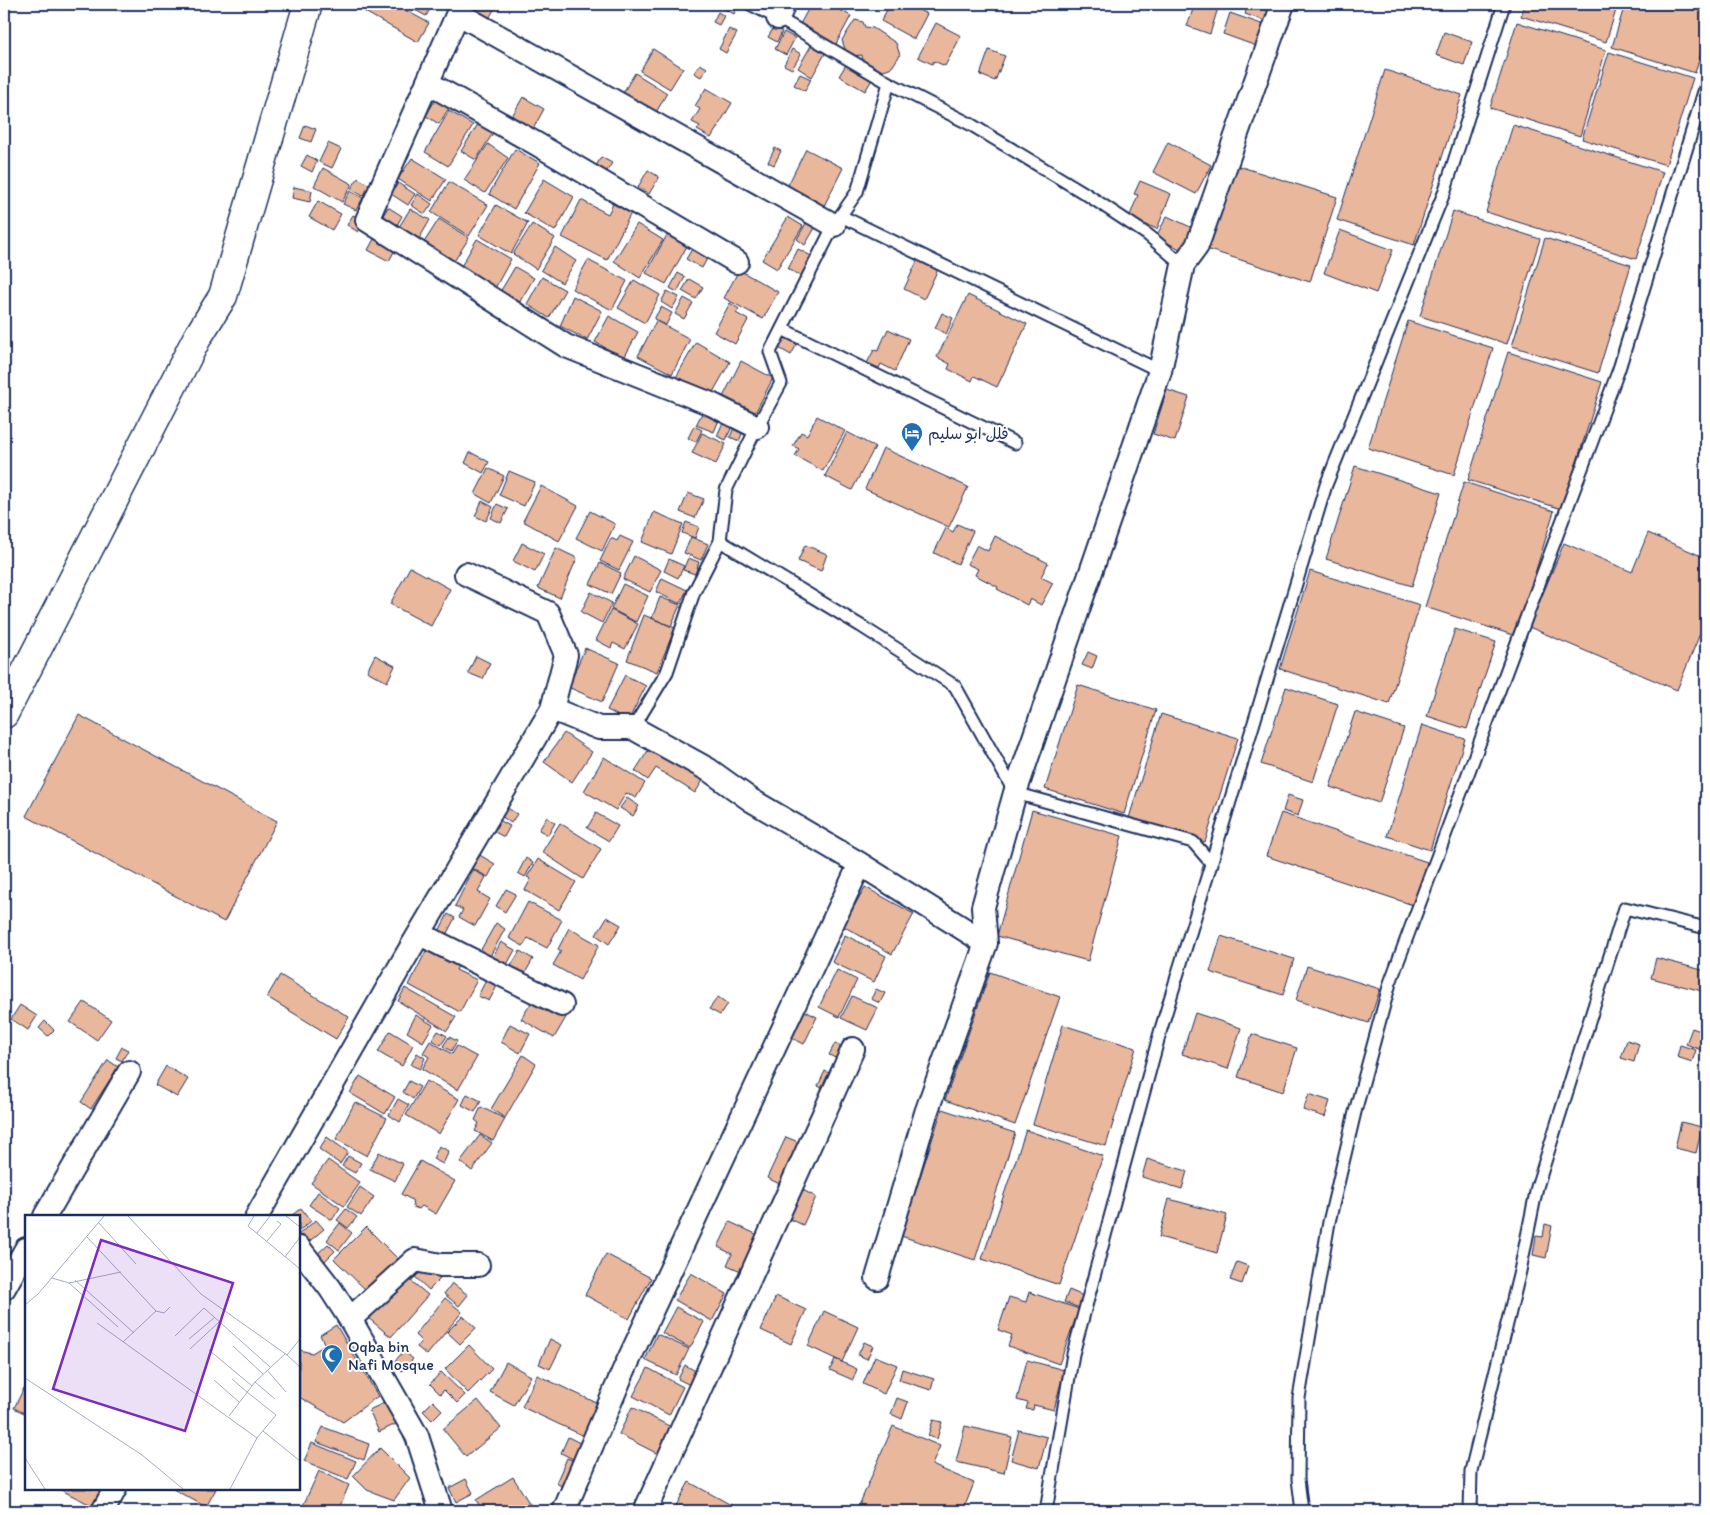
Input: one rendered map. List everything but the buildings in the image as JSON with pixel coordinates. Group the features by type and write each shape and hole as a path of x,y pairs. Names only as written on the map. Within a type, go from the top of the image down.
{"street":[{"path":"4,714 196,338 224,296 308,4"},
{"path":"877,1278 926,1113 986,943 983,907 1015,793 1160,371 1183,266 1197,246 1283,4"},
{"path":"757,427 711,404 566,346 366,220 460,9 838,220"},
{"path":"428,83 535,143 737,262"},
{"path":"265,1212 401,964 552,709 566,655 548,613 466,574"},
{"path":"552,709 599,728 633,728 709,770 751,800 860,864 986,943"},
{"path":"564,1511 623,1372 860,864"},
{"path":"420,934 562,1005"},
{"path":"646,1511 853,1049"},
{"path":"46,1215 129,1072"},
{"path":"300,1249 350,1318 418,1436 442,1511"},
{"path":"4,1288 25,1251"},
{"path":"350,1318 415,1260 441,1265 478,1265"},
{"path":"103,1511 114,1490"}],"lane":[{"path":"750,4 781,11 889,83 970,124 1086,194 1148,235 1183,266"},
{"path":"1046,1511 1073,1354 1161,1029 1326,485 1444,193 1504,4"},
{"path":"633,728 667,672 694,592 720,541 726,490 781,383 770,352 838,220 857,192 889,83"},
{"path":"1302,1511 1298,1479 1299,1398 1329,1222 1355,1112 1390,983 1619,369 1706,85"},
{"path":"838,220 1160,371"},
{"path":"782,329 1015,443"},
{"path":"720,541 861,626 955,686 1015,793 1193,842 1212,864"},
{"path":"1470,1511 1471,1471 1520,1271 1537,1187 1625,908 1706,927"}],"place":[{"name":"فلل ابو سليم","path":"912,452"},
{"name":"Oqba bin Nafi Mosque","path":"332,1374"}]}
